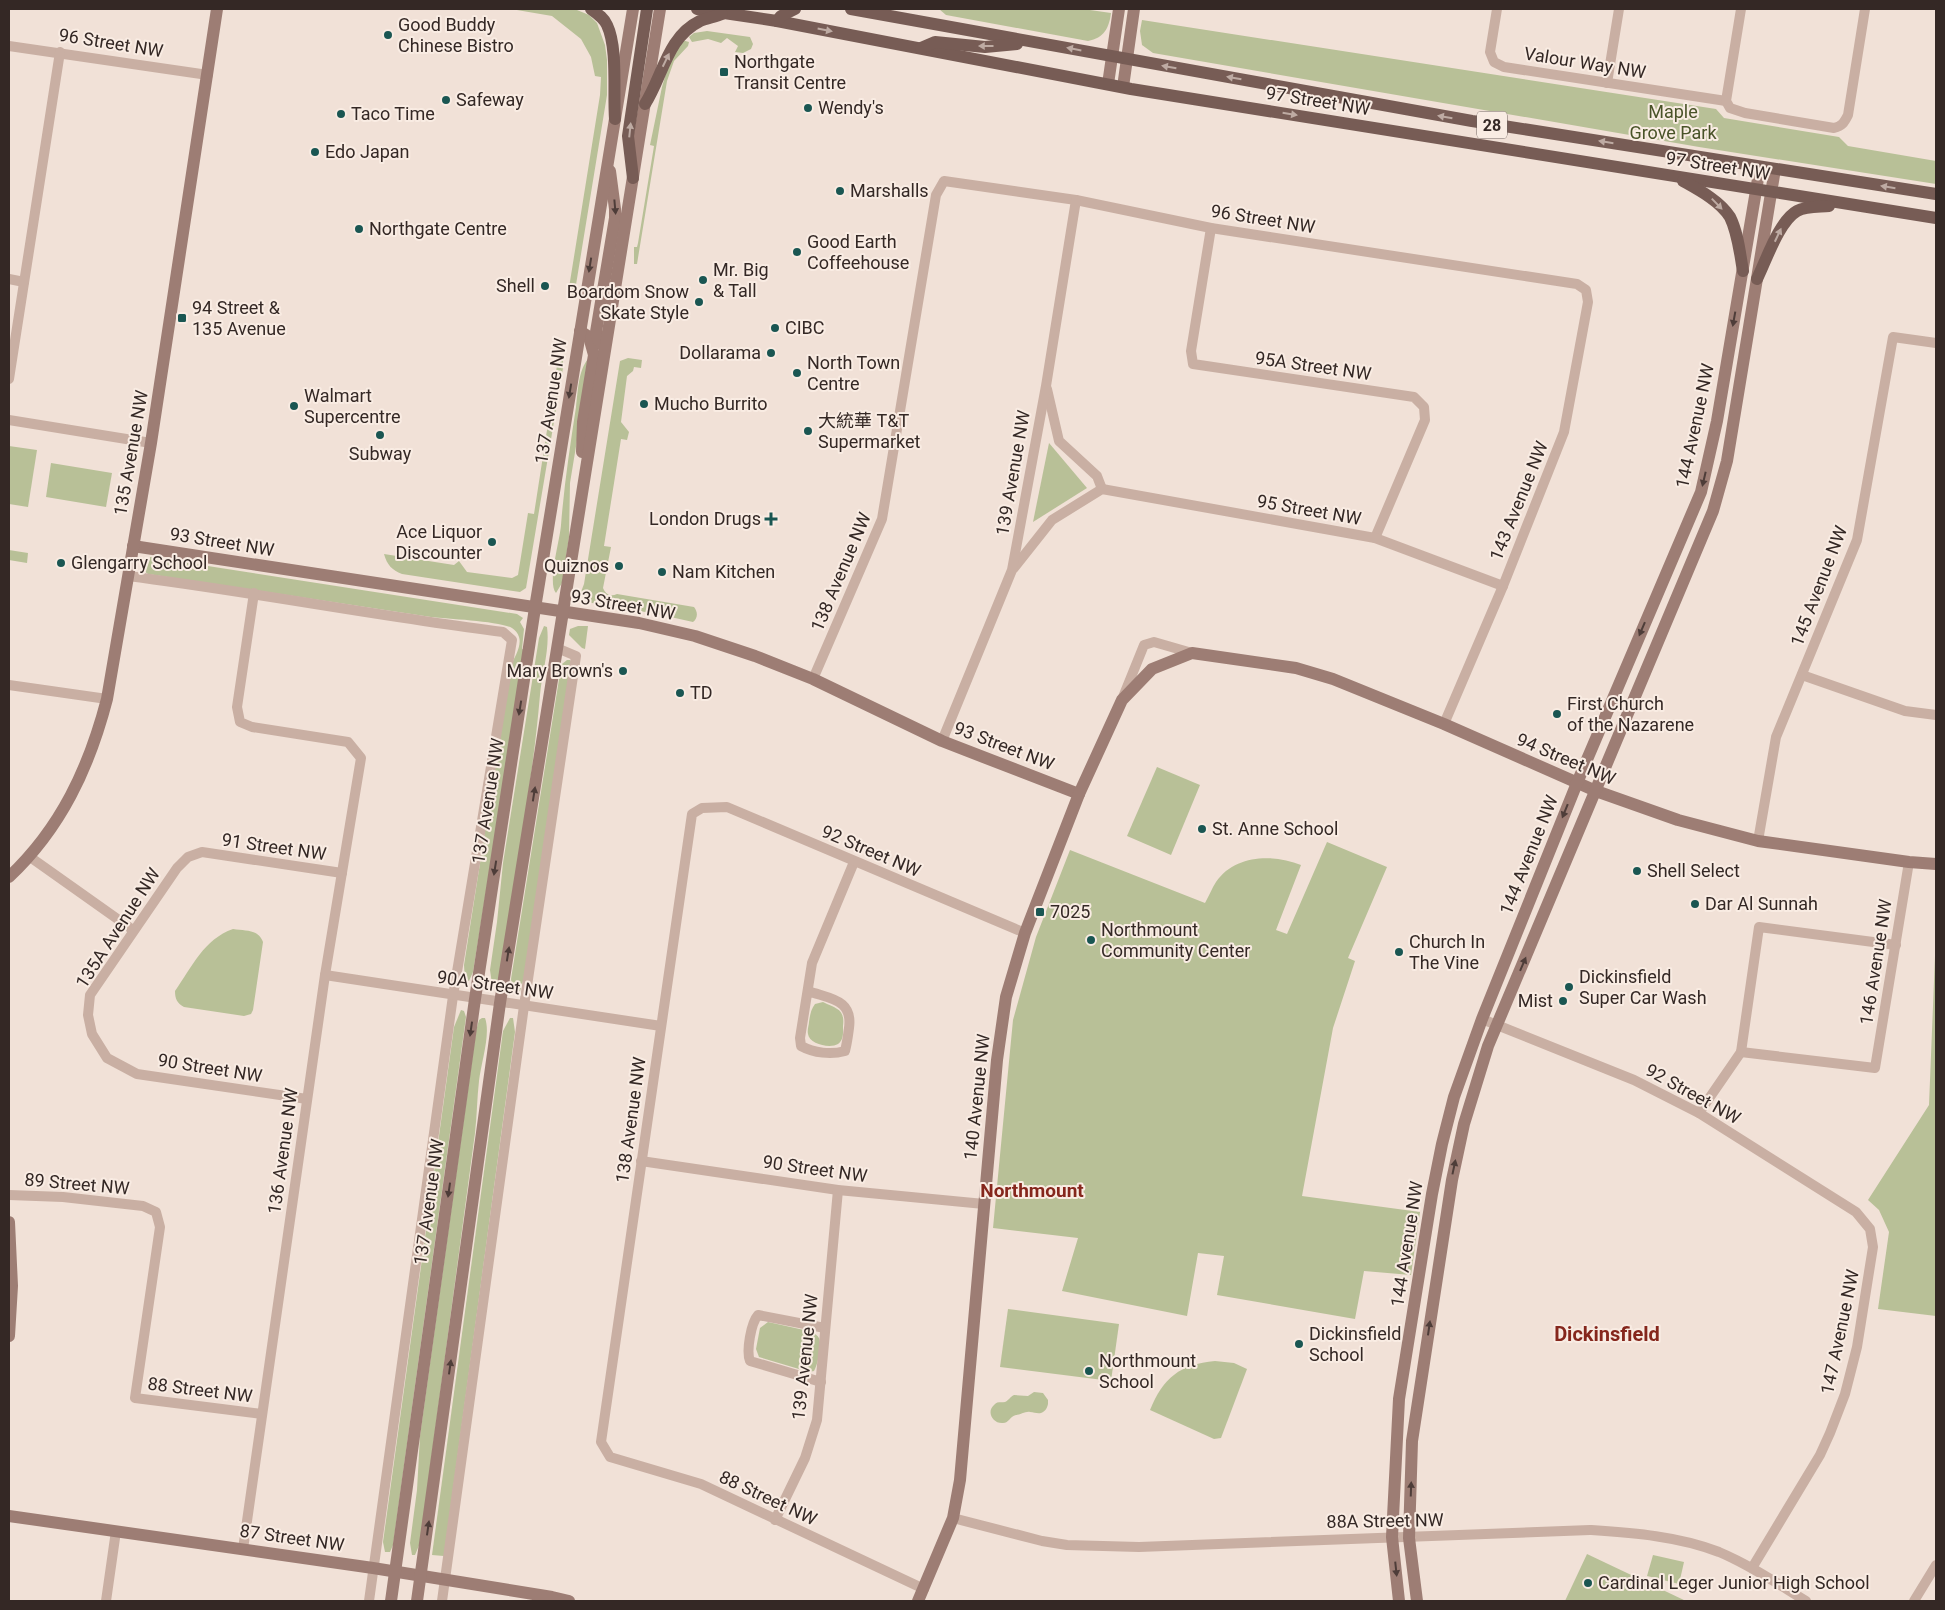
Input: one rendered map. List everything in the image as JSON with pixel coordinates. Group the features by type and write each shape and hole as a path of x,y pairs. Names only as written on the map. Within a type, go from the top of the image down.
{"main road":[{"path":"591,9 605,21 612,40 614,119"},
{"path":"633,178 628,136 647,9"},
{"name":"97 Street NW","path":"697,9 777,21 1123,87 1936,218"},
{"path":"777,21 781,16 794,9"},
{"name":"97 Street NW","path":"852,9 1472,121 1936,194"},
{"path":"645,104 655,88 665,59 679,36 701,20 726,13"},
{"path":"921,48 935,42 985,47 1035,42"},
{"path":"1677,177 1710,197 1730,217 1738,243 1743,271"},
{"path":"1756,279 1781,228 1792,215 1805,208 1849,204"}],"street":[{"name":"135 Avenue NW","path":"9,877 30,857 55,824 77,785 99,731 107,699 151,443 217,9"},
{"name":"137 Avenue NW","path":"392,1601 475,999 535,608 633,9"},
{"path":"417,1601 500,1002 660,9"},
{"path":"1108,84 1119,9"},
{"path":"1123,87 1134,9"},
{"name":"Valour Way NW","path":"1497,9 1490,52 1494,62 1504,67 1728,104 1745,113 1834,128 1845,123 1848,116 1864,9"},
{"path":"1607,83 1619,9"},
{"path":"1728,104 1741,9"},
{"name":"96 Street NW","path":"9,46 208,74"},
{"path":"9,379 60,52"},
{"path":"605,348 598,341 596,332 616,209 608,158"},
{"name":"144 Avenue NW","path":"1399,1601 1392,1537 1400,1399 1432,1194 1454,1097 1482,1018 1577,783 1701,492 1717,421 1760,167"},
{"name":"144 Avenue NW","path":"1417,1601 1409,1538 1412,1441 1452,1180 1474,1086 1497,1025 1713,511 1726,461 1775,169"},
{"name":"96 Street NW","path":"944,181 1076,200 1212,228 1576,284"},
{"name":"138 Avenue NW","path":"813,679 882,519 936,195 944,181"},
{"name":"139 Avenue NW","path":"942,741 1012,570 1046,386 1076,200"},
{"name":"95A Street NW","path":"1212,228 1191,352 1193,364 1414,397 1424,407 1425,420 1376,538"},
{"path":"9,279 24,282"},
{"name":"143 Avenue NW","path":"1444,724 1503,586 1564,432 1588,302 1586,290 1576,284"},
{"path":"579,515 583,422 594,355 589,337 580,331"},
{"name":"145 Avenue NW","path":"1758,841 1776,736 1857,540 1893,337 1936,343"},
{"path":"1012,570 1052,520 1102,489 1097,476 1059,441 1046,386"},
{"path":"9,420 151,443"},
{"name":"95 Street NW","path":"1102,489 1376,538 1503,586"},
{"name":"93 Street NW","path":"133,546 639,623 695,636 755,656 813,679 942,741 1080,794"},
{"path":"128,576 254,594"},
{"name":"137 Avenue NW","path":"254,594 503,632 512,640 453,996 369,1601"},
{"name":"136 Avenue NW","path":"243,1549 325,975 361,758 348,742 252,727 240,722 237,707 254,594"},
{"name":"94 Street NW","path":"1122,700 1144,645 1154,642 1192,653 1305,671 1332,678 1444,724 1596,791 1678,820 1758,841 1936,864"},
{"path":"442,1601 524,1006 576,656 557,648"},
{"path":"1122,700 1152,669 1192,653"},
{"path":"1802,675 1906,711 1936,715"},
{"path":"9,685 107,699"},
{"name":"140 Avenue NW","path":"918,1601 953,1518 960,1480 997,1060 1006,997 1025,933 1080,794 1122,700"},
{"name":"92 Street NW","path":"702,808 727,807 1025,933"},
{"name":"138 Avenue NW","path":"601,1442 692,814 702,808"},
{"name":"91 Street NW","path":"202,852 342,873"},
{"name":"135A Avenue NW","path":"137,1074 107,1058 92,1034 88,1015 90,995 177,868 188,857 202,852"},
{"path":"30,857 133,930"},
{"path":"808,991 840,1002 848,1009 850,1019 845,1051 836,1054 808,1050 801,1046 800,1038 812,963 854,862"},
{"name":"146 Avenue NW","path":"1741,1052 1875,1068 1909,862"},
{"path":"1699,1113 1741,1052 1759,927 1896,945"},
{"name":"90A Street NW","path":"325,975 453,996 661,1026"},
{"name":"92 Street NW","path":"1482,1018 1634,1080 1699,1113 1856,1212 1870,1229"},
{"name":"90 Street NW","path":"137,1074 307,1099"},
{"name":"90 Street NW","path":"641,1160 838,1190 984,1204"},
{"name":"139 Avenue NW","path":"775,1520 805,1458 817,1420 838,1190"},
{"name":"89 Street NW","path":"9,1195 63,1197 143,1206 156,1212 160,1226 135,1398"},
{"path":"9,1222 12,1277 9,1336"},
{"name":"147 Avenue NW","path":"1752,1568 1809,1475 1840,1408 1853,1365 1873,1247 1870,1229"},
{"path":"821,1382 762,1366 750,1361 748,1354 754,1320 758,1315 825,1328"},
{"name":"88 Street NW","path":"135,1398 262,1414"},
{"name":"88 Street NW","path":"601,1442 610,1457 701,1484 924,1589"},
{"name":"87 Street NW","path":"9,1516 373,1568 569,1601"},
{"name":"88A Street NW","path":"953,1518 1067,1545 1139,1547 1590,1530 1628,1533 1671,1538 1717,1552 1752,1568 1806,1601"},
{"path":"106,1601 116,1531"},
{"path":"1914,1601 1933,1579 1936,1565"}],"green space":[{"path":"511,9 577,10 589,15 597,23 605,45 607,95 574,297 568,294 600,95 601,77 595,76 591,57 581,39 552,16"},
{"path":"939,9 1083,9 1111,13 1109,23 1102,35 1088,41 946,15"},
{"name":"Maple Grove Park","path":"1142,20 1716,109 1724,118 1839,137 1848,146 1936,161 1936,184 1699,147 1153,53 1142,45 1140,31"},
{"path":"707,31 750,37 753,44 751,49 743,53 735,52 738,46 727,38 721,43 708,39 692,42 689,37 694,33"},
{"path":"682,40 689,42 688,46 674,61 667,81 637,264 634,264 634,247 637,247 638,243 654,146 650,145 662,87 668,66"},
{"path":"628,358 642,360 641,368 634,367 633,371 627,376 621,422 629,432 627,440 621,439 604,546 611,547 603,588 607,594 611,595 617,594 694,607 697,615 693,622 592,603 581,592 584,584 620,361"},
{"path":"558,359 563,360 563,368 526,588 520,592 402,574 393,569 388,564 384,554 454,565 459,561 467,572 512,578 518,575 528,513 534,514"},
{"path":"588,359 590,361 570,483 569,537 562,583 556,593 553,571 560,532 567,466 579,382 582,369"},
{"path":"1049,443 1087,488 1033,522"},
{"path":"9,446 37,450 28,507 9,504"},
{"path":"51,463 112,473 106,507 46,497"},
{"path":"9,550 28,553 27,563 9,560"},
{"path":"150,557 517,614 523,618 520,622 524,629 522,649 525,650 473,972 469,981 465,981 464,965 511,666 520,641 517,633 512,628 496,624 431,617 148,574 144,565 145,561 150,560"},
{"path":"544,626 547,627 548,635 528,800 500,974 496,983 492,984 490,970 503,863 539,638"},
{"path":"578,626 588,626 585,649 569,635 570,629"},
{"path":"570,660 572,664 524,978 520,991 517,993 512,986 511,979 560,673 562,664"},
{"path":"1157,767 1200,785 1171,855 1127,836"},
{"path":"1327,842 1387,867 1348,958 1355,961 1333,1028 1302,1196 1420,1212 1411,1275 1364,1271 1355,1319 1217,1295 1224,1256 1198,1253 1187,1316 1062,1291 1078,1238 993,1228 1013,1020 1036,937 1070,850 1205,903 1216,882 1224,873 1244,861 1267,858 1290,861 1301,865 1276,930 1287,934"},
{"path":"233,929 255,933 263,942 251,1014 244,1016 184,1007 177,1000 175,991 206,947"},
{"path":"1936,931 1936,1316 1878,1309 1889,1232 1879,1210 1868,1200 1929,1105"},
{"path":"823,1002 839,1010 843,1016 843,1033 838,1044 830,1046 820,1045 809,1038 808,1029 813,1008 815,1004"},
{"path":"461,1010 464,1011 466,1017 393,1545 390,1552 385,1552 383,1542 454,1027"},
{"path":"485,1018 487,1032 479,1081 475,1133 420,1543 415,1555 412,1555 410,1543 417,1490 420,1436 476,1031 479,1020"},
{"path":"510,1018 513,1018 515,1032 444,1556 432,1555 503,1031"},
{"path":"1008,1309 1119,1324 1111,1381 1000,1367"},
{"path":"768,1322 813,1332 818,1336 820,1350 814,1371 809,1372 759,1357 756,1349 760,1328"},
{"path":"1215,1361 1234,1363 1247,1369 1221,1438 1214,1439 1150,1410 1161,1389 1174,1375 1192,1365"},
{"path":"1034,1392 1043,1393 1048,1400 1047,1408 1043,1412 1028,1412 1014,1416 1003,1423 996,1422 992,1417 991,1411 996,1403 1005,1402 1014,1395 1028,1396"},
{"path":"1587,1554 1686,1601 1565,1601"},
{"path":"1653,1555 1684,1562 1679,1584 1647,1576"}],"place":[{"name":"Good Buddy Chinese Bistro","path":"388,35"},
{"name":"Northgate Transit Centre","path":"724,72"},
{"name":"Safeway","path":"446,100"},
{"name":"Wendy's","path":"808,108"},
{"name":"Taco Time","path":"341,114"},
{"name":"Edo Japan","path":"315,152"},
{"name":"Marshalls","path":"840,191"},
{"name":"Northgate Centre","path":"359,229"},
{"name":"Good Earth Coffeehouse","path":"797,252"},
{"name":"Mr. Big & Tall","path":"703,280"},
{"name":"Shell","path":"545,286"},
{"name":"Boardom Snow Skate Style","path":"699,302"},
{"name":"94 Street & 135 Avenue","path":"182,318"},
{"name":"CIBC","path":"775,328"},
{"name":"Dollarama","path":"771,353"},
{"name":"North Town Centre","path":"797,373"},
{"name":"Mucho Burrito","path":"644,404"},
{"name":"Walmart Supercentre","path":"294,406"},
{"name":"大統華 T&T Supermarket","path":"808,431"},
{"name":"Subway","path":"380,435"},
{"name":"London Drugs","path":"771,519"},
{"name":"Ace Liquor Discounter","path":"492,542"},
{"name":"Glengarry School","path":"61,563"},
{"name":"Quiznos","path":"619,566"},
{"name":"Nam Kitchen","path":"662,572"},
{"name":"Mary Brown's","path":"623,671"},
{"name":"TD","path":"680,693"},
{"name":"First Church of the Nazarene","path":"1557,714"},
{"name":"St. Anne School","path":"1202,829"},
{"name":"Shell Select","path":"1637,871"},
{"name":"Dar Al Sunnah","path":"1695,904"},
{"name":"7025","path":"1040,912"},
{"name":"Northmount Community Center","path":"1091,940"},
{"name":"Church In The Vine","path":"1399,952"},
{"name":"Dickinsfield Super Car Wash","path":"1569,987"},
{"name":"Mist","path":"1563,1001"},
{"name":"Dickinsfield School","path":"1299,1344"},
{"name":"Northmount School","path":"1089,1371"},
{"name":"Cardinal Leger Junior High School","path":"1588,1583"}],"district":[{"name":"Northmount","path":"1032,1190"},
{"name":"Dickinsfield","path":"1607,1334"}]}
